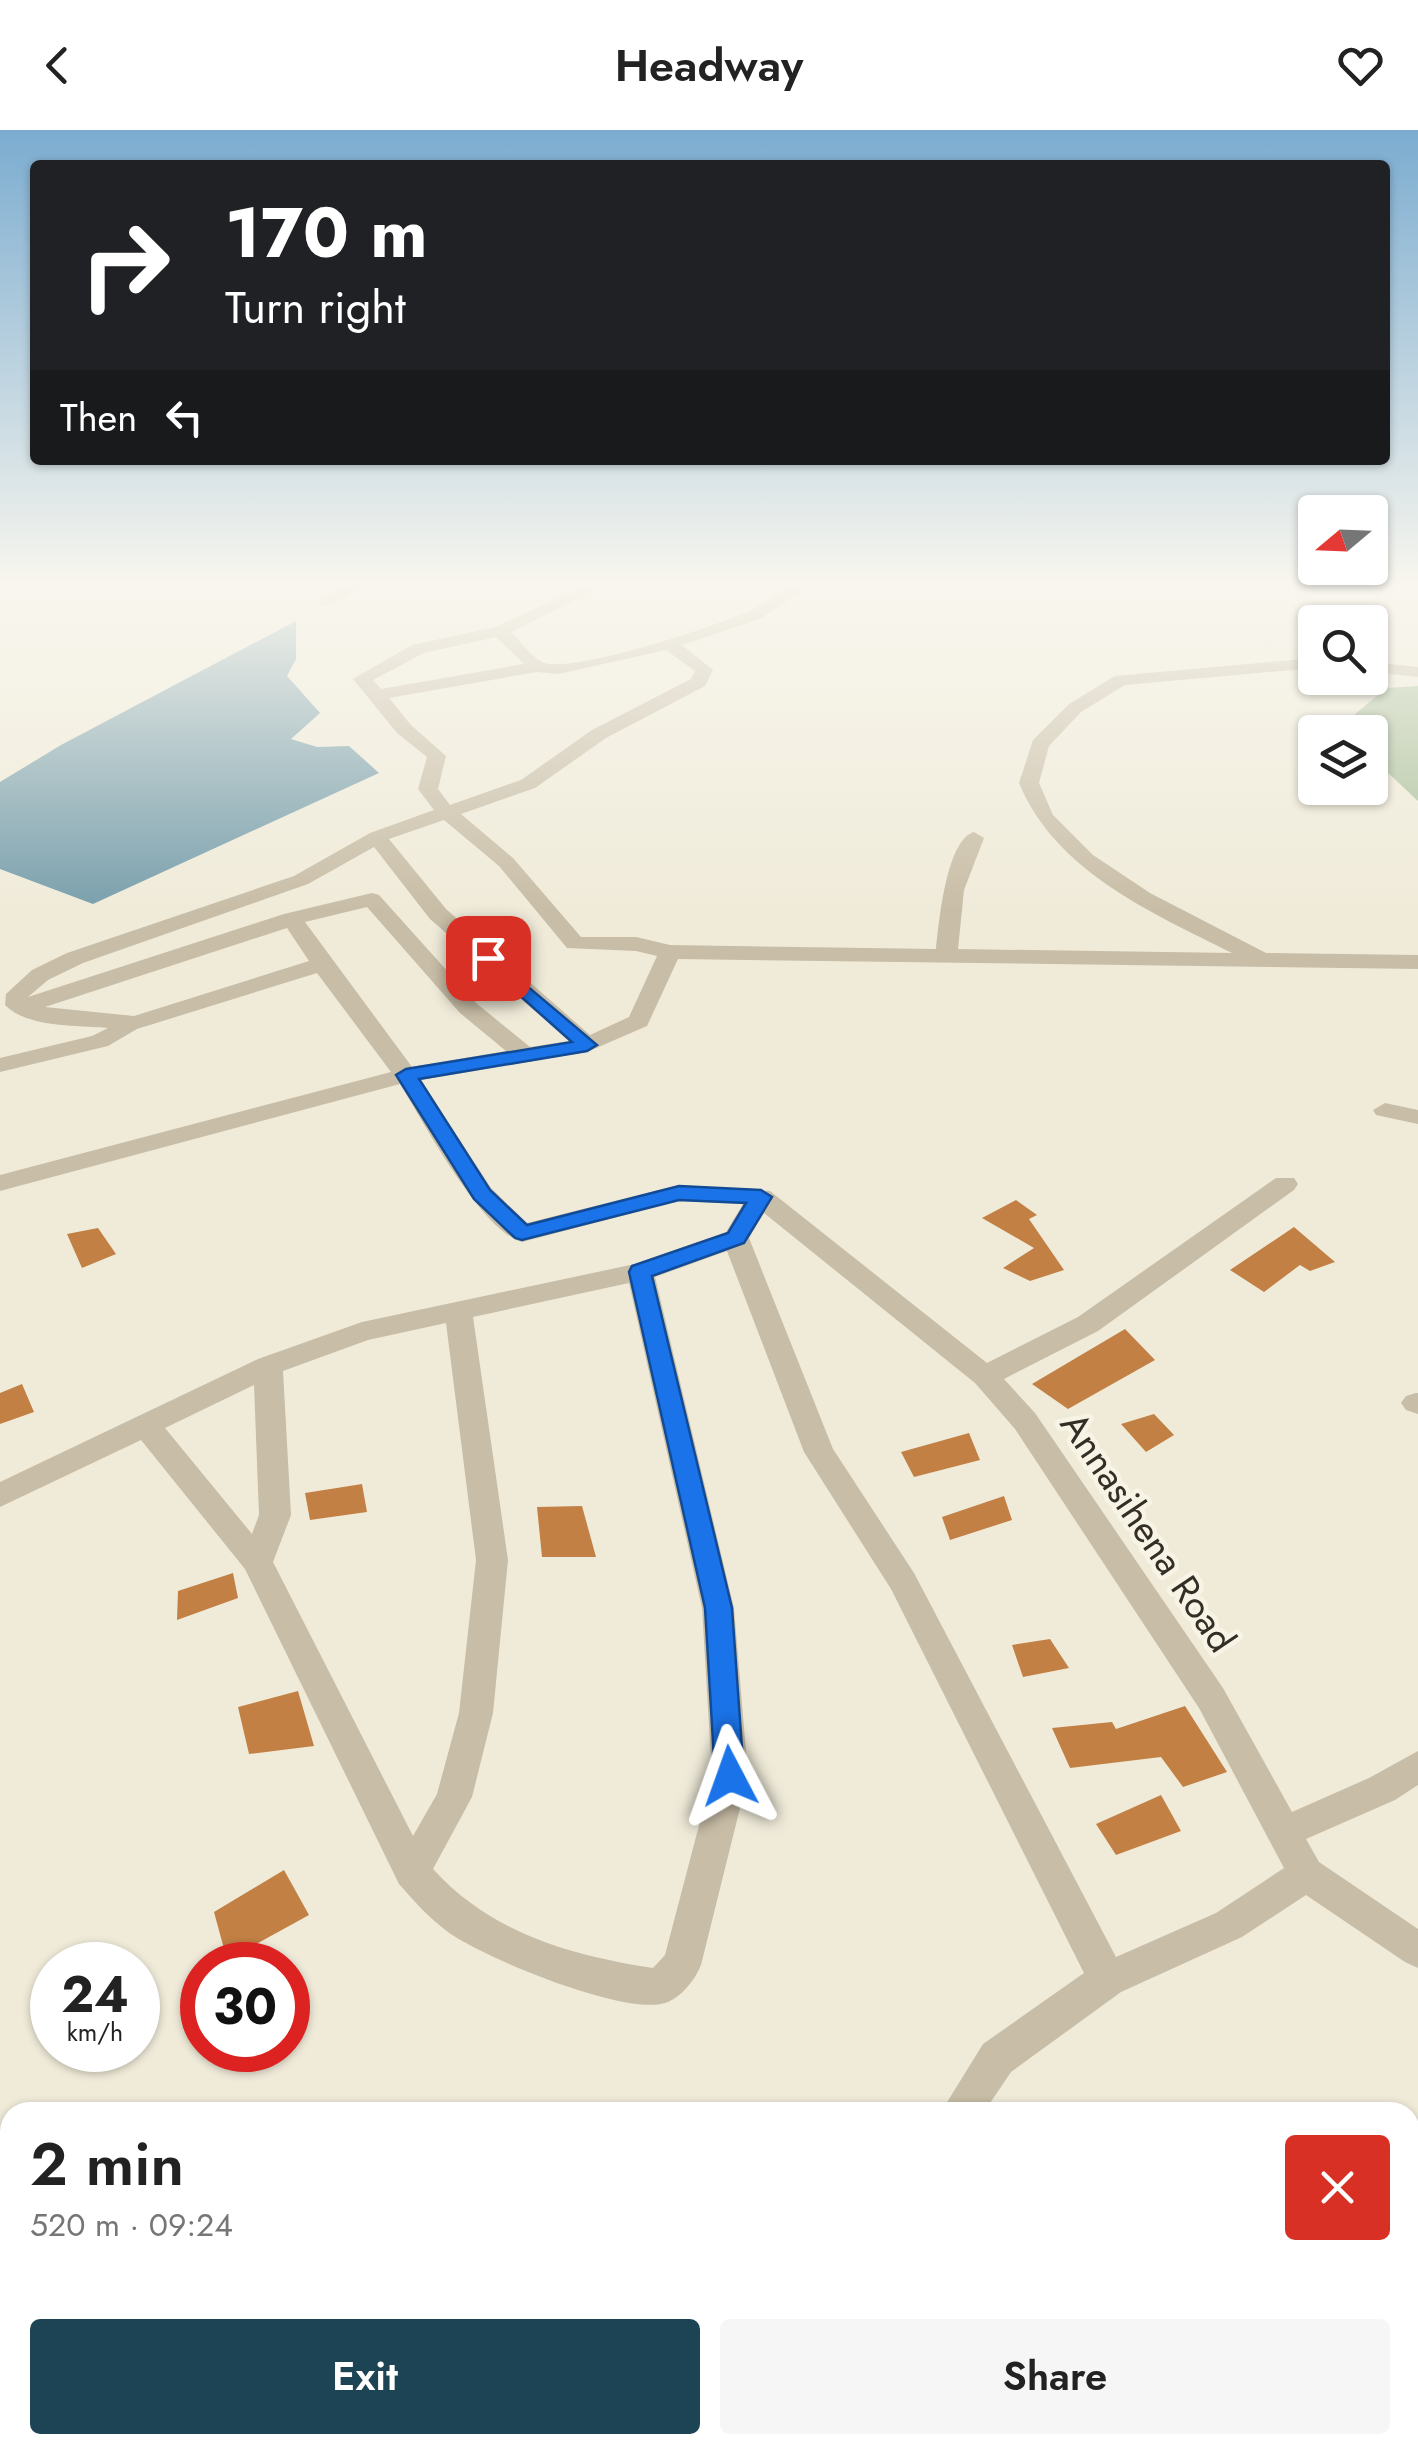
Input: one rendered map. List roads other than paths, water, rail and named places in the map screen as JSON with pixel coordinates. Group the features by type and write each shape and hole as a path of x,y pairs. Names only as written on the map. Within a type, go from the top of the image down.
{"street":[{"path":"380,694 377,695 404,729 437,756 428,789 445,811 506,862 574,943 636,944 670,952 1418,962"},
{"path":"12,1007 16,1005 17,994 57,967 301,880 377,836 528,784 599,734 674,694"},
{"path":"1097,694 1075,708 1040,744 1029,783 1045,819 1086,858 1176,916 1263,960"},
{"path":"377,836 438,914 587,1045"},
{"path":"946,954 952,890 974,838"},
{"path":"12,1007 292,919 372,899 468,1008 526,1055"},
{"path":"0,1495 268,1366 362,1332 640,1272 736,1238 761,1197 679,1193 522,1233 482,1194 406,1075 292,919"},
{"path":"0,1182 406,1075 587,1045 639,1020 670,952"},
{"path":"0,1065 100,1041 136,1023 322,964"},
{"path":"12,1007 51,1016 136,1023"},
{"path":"1385,1110 1418,1117"},
{"path":"985,1376 1088,1324 1285,1184"},
{"name":"Annasihena Road","path":"761,1197 985,1376 1025,1421 1211,1698 1306,1874 1418,1950"},
{"path":"736,1238 818,1452 903,1582 1107,1979"},
{"path":"147,1426 257,1562 412,1872 432,1898 496,1943 596,1978 660,1987 682,1966 730,1776 718,1608 640,1272"},
{"path":"412,1872 454,1797 476,1713 492,1560 459,1314"},
{"path":"257,1562 275,1515 268,1366"},
{"path":"1283,1833 1382,1789 1418,1766"},
{"path":"968,2102 998,2058 1107,1979 1229,1925 1306,1874"}],"water":[{"path":"157,694 303,694 320,713 291,739 317,747 349,746 379,773 93,904 0,869 0,782"}]}
